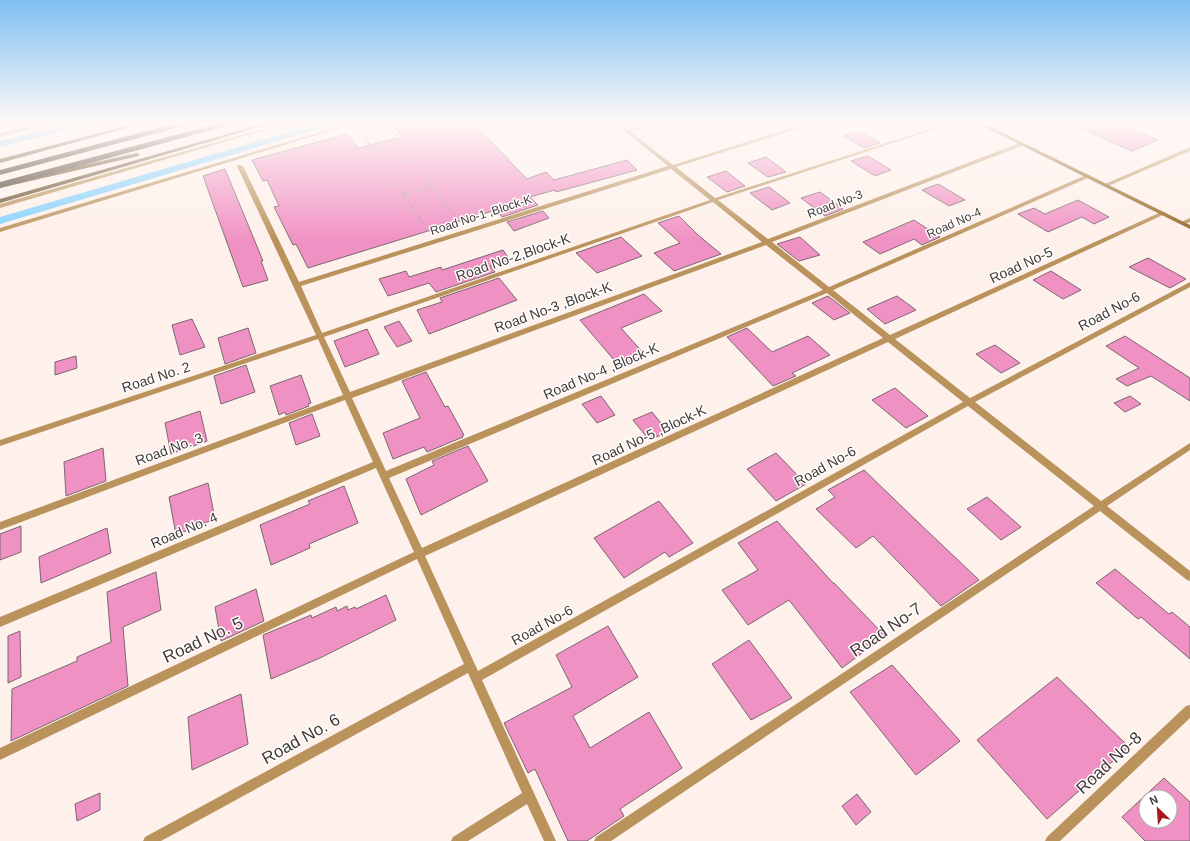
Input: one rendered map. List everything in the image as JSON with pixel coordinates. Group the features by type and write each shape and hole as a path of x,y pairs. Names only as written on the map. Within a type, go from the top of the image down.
{"highway":[{"path":"0,173 35,163"},
{"path":"0,186 82,163"}],"main road":[{"path":"0,186 99,163"},
{"path":"0,201 130,163"}],"street":[{"path":"0,206 148,163"},
{"path":"0,230 221,163"},
{"path":"668,163 1190,577"},
{"name":"Road No-1 ,Block-K","path":"297,285 681,163"},
{"name":"Road No-2,Block-K","path":"320,336 714,200 828,163"},
{"name":"Road No-3","path":"767,242 972,163"},
{"path":"1062,163 1190,227"},
{"path":"1106,185 1157,163"},
{"path":"240,166 348,396 550,841"},
{"name":"Road No-4","path":"828,290 1088,176"},
{"name":"Road No-5","path":"889,339 1163,213"},
{"path":"1182,223 1190,220"},
{"name":"Road No-3 ,Block-K","path":"348,396 767,242"},
{"name":"Road No-6","path":"476,678 969,402 1190,284"},
{"name":"Road No-4 ,Block-K","path":"384,476 828,290"},
{"name":"Road No. 2","path":"0,443 320,336"},
{"name":"Road No-5 ,Block-K","path":"420,554 889,339"},
{"name":"Road No. 3","path":"0,526 348,396"},
{"name":"Road No-7","path":"600,841 1190,446"},
{"name":"Road No. 4","path":"0,622 378,464"},
{"name":"Road No. 5","path":"0,754 420,554"},
{"name":"Road No. 6","path":"149,841 470,666"},
{"name":"Road No-8","path":"1051,841 1190,710"},
{"path":"457,841 529,796"}],"path":[{"path":"382,163 423,223"},
{"path":"416,163 454,214"},
{"path":"403,194 433,186"}],"building":[{"path":"254,163 512,163 527,179 546,172 554,180 615,163 630,163 637,170 556,192 555,190 530,197 538,205 502,217 496,210 308,268 296,244 293,245 274,207 279,206 267,180 263,181"},
{"path":"748,163 774,163 786,172 768,177"},
{"path":"855,163 880,163 891,170 875,176"},
{"path":"225,169 263,261 261,261 268,280 243,287 203,176"},
{"path":"726,171 745,186 727,192 707,177"},
{"path":"938,184 965,200 949,206 922,190"},
{"path":"769,187 790,203 772,210 750,193"},
{"path":"820,192 843,209 825,216 801,198"},
{"path":"1078,200 1109,217 1094,224 1082,217 1048,232 1018,214 1034,208 1045,214"},
{"path":"543,211 549,218 514,231 507,222"},
{"path":"679,216 698,235 721,254 674,271 654,253 680,243 658,223"},
{"path":"914,220 940,237 922,245 914,239 880,254 863,242"},
{"path":"621,237 642,256 597,273 576,253"},
{"path":"800,237 820,255 799,261 777,244"},
{"path":"503,250 510,260 490,266 495,272 436,292 429,283 388,296 379,279 406,271 409,277 441,267 442,270"},
{"path":"1148,258 1186,279 1170,288 1129,267"},
{"path":"1051,271 1081,290 1063,299 1033,280"},
{"path":"499,278 517,300 429,334 417,310 442,302 440,298"},
{"path":"644,294 662,311 621,328 645,355 620,367 580,320"},
{"path":"828,296 850,313 834,320 812,303"},
{"path":"897,296 916,310 885,324 867,309"},
{"path":"192,319 205,347 180,355 172,325"},
{"path":"399,321 412,341 397,347 384,327"},
{"path":"248,328 256,353 225,364 218,338"},
{"path":"747,328 772,352 808,336 830,355 792,373 796,376 773,386 727,337"},
{"path":"367,329 379,354 345,367 334,341"},
{"path":"1125,336 1190,378 1190,401 1151,376 1127,386 1116,379 1139,368 1106,346"},
{"path":"995,345 1020,363 1001,373 976,354"},
{"path":"76,356 77,368 55,375 55,362"},
{"path":"246,365 255,392 221,404 214,376"},
{"path":"426,372 445,407 448,406 464,435 462,436 463,437 427,452 424,447 393,459 383,433 420,418 402,381"},
{"path":"301,375 311,403 308,404 309,406 286,415 285,412 279,415 270,386"},
{"path":"895,388 928,416 906,428 872,400"},
{"path":"601,396 615,415 597,423 582,404"},
{"path":"1130,396 1141,404 1125,412 1114,403"},
{"path":"200,411 207,441 171,454 165,423"},
{"path":"652,412 668,432 649,440 633,420"},
{"path":"312,414 320,436 296,445 289,423"},
{"path":"468,446 488,481 421,515 406,479 434,465 432,461"},
{"path":"103,448 106,481 66,496 64,462"},
{"path":"776,453 806,484 776,501 747,469"},
{"path":"864,470 979,580 941,606 873,536 856,548 816,509 835,497 828,490"},
{"path":"208,483 215,519 176,535 169,497"},
{"path":"344,486 358,523 309,544 310,548 271,565 260,525 310,504 308,501"},
{"path":"987,497 1021,527 1001,540 967,509"},
{"path":"659,501 693,543 669,557 665,552 624,578 594,538"},
{"path":"777,521 833,583 885,636 842,668 789,600 748,625 722,590 758,570 738,543"},
{"path":"21,526 21,552 0,560 0,534"},
{"path":"107,528 111,553 41,583 39,557"},
{"path":"1115,569 1169,614 1172,612 1190,627 1190,659 1141,617 1138,619 1096,583"},
{"path":"156,572 161,610 123,627 128,686 11,741 12,689 77,661 77,657 111,642 107,592"},
{"path":"256,589 264,621 221,641 215,607"},
{"path":"386,595 396,620 320,658 271,679 263,635 311,615 312,618 336,607 337,611 347,606 348,610 355,607 356,609"},
{"path":"608,626 638,677 573,716 590,748 649,712 682,768 620,809 624,816 587,841 568,841 535,769 528,773 504,723 572,687 556,655"},
{"path":"20,631 21,677 8,683 8,636"},
{"path":"749,640 792,698 751,720 712,664"},
{"path":"892,665 960,741 916,775 850,692"},
{"path":"1057,677 1129,747 1047,819 977,740"},
{"path":"241,694 248,744 192,770 188,717"},
{"path":"1164,778 1176,789 1152,789"},
{"path":"1178,791 1190,802 1190,841 1145,841 1122,817 1138,802 1138,829 1178,829"},
{"path":"100,793 100,810 77,821 75,804"},
{"path":"857,794 871,812 856,825 842,806"}],"waterway":[{"path":"0,221 194,163"}]}
